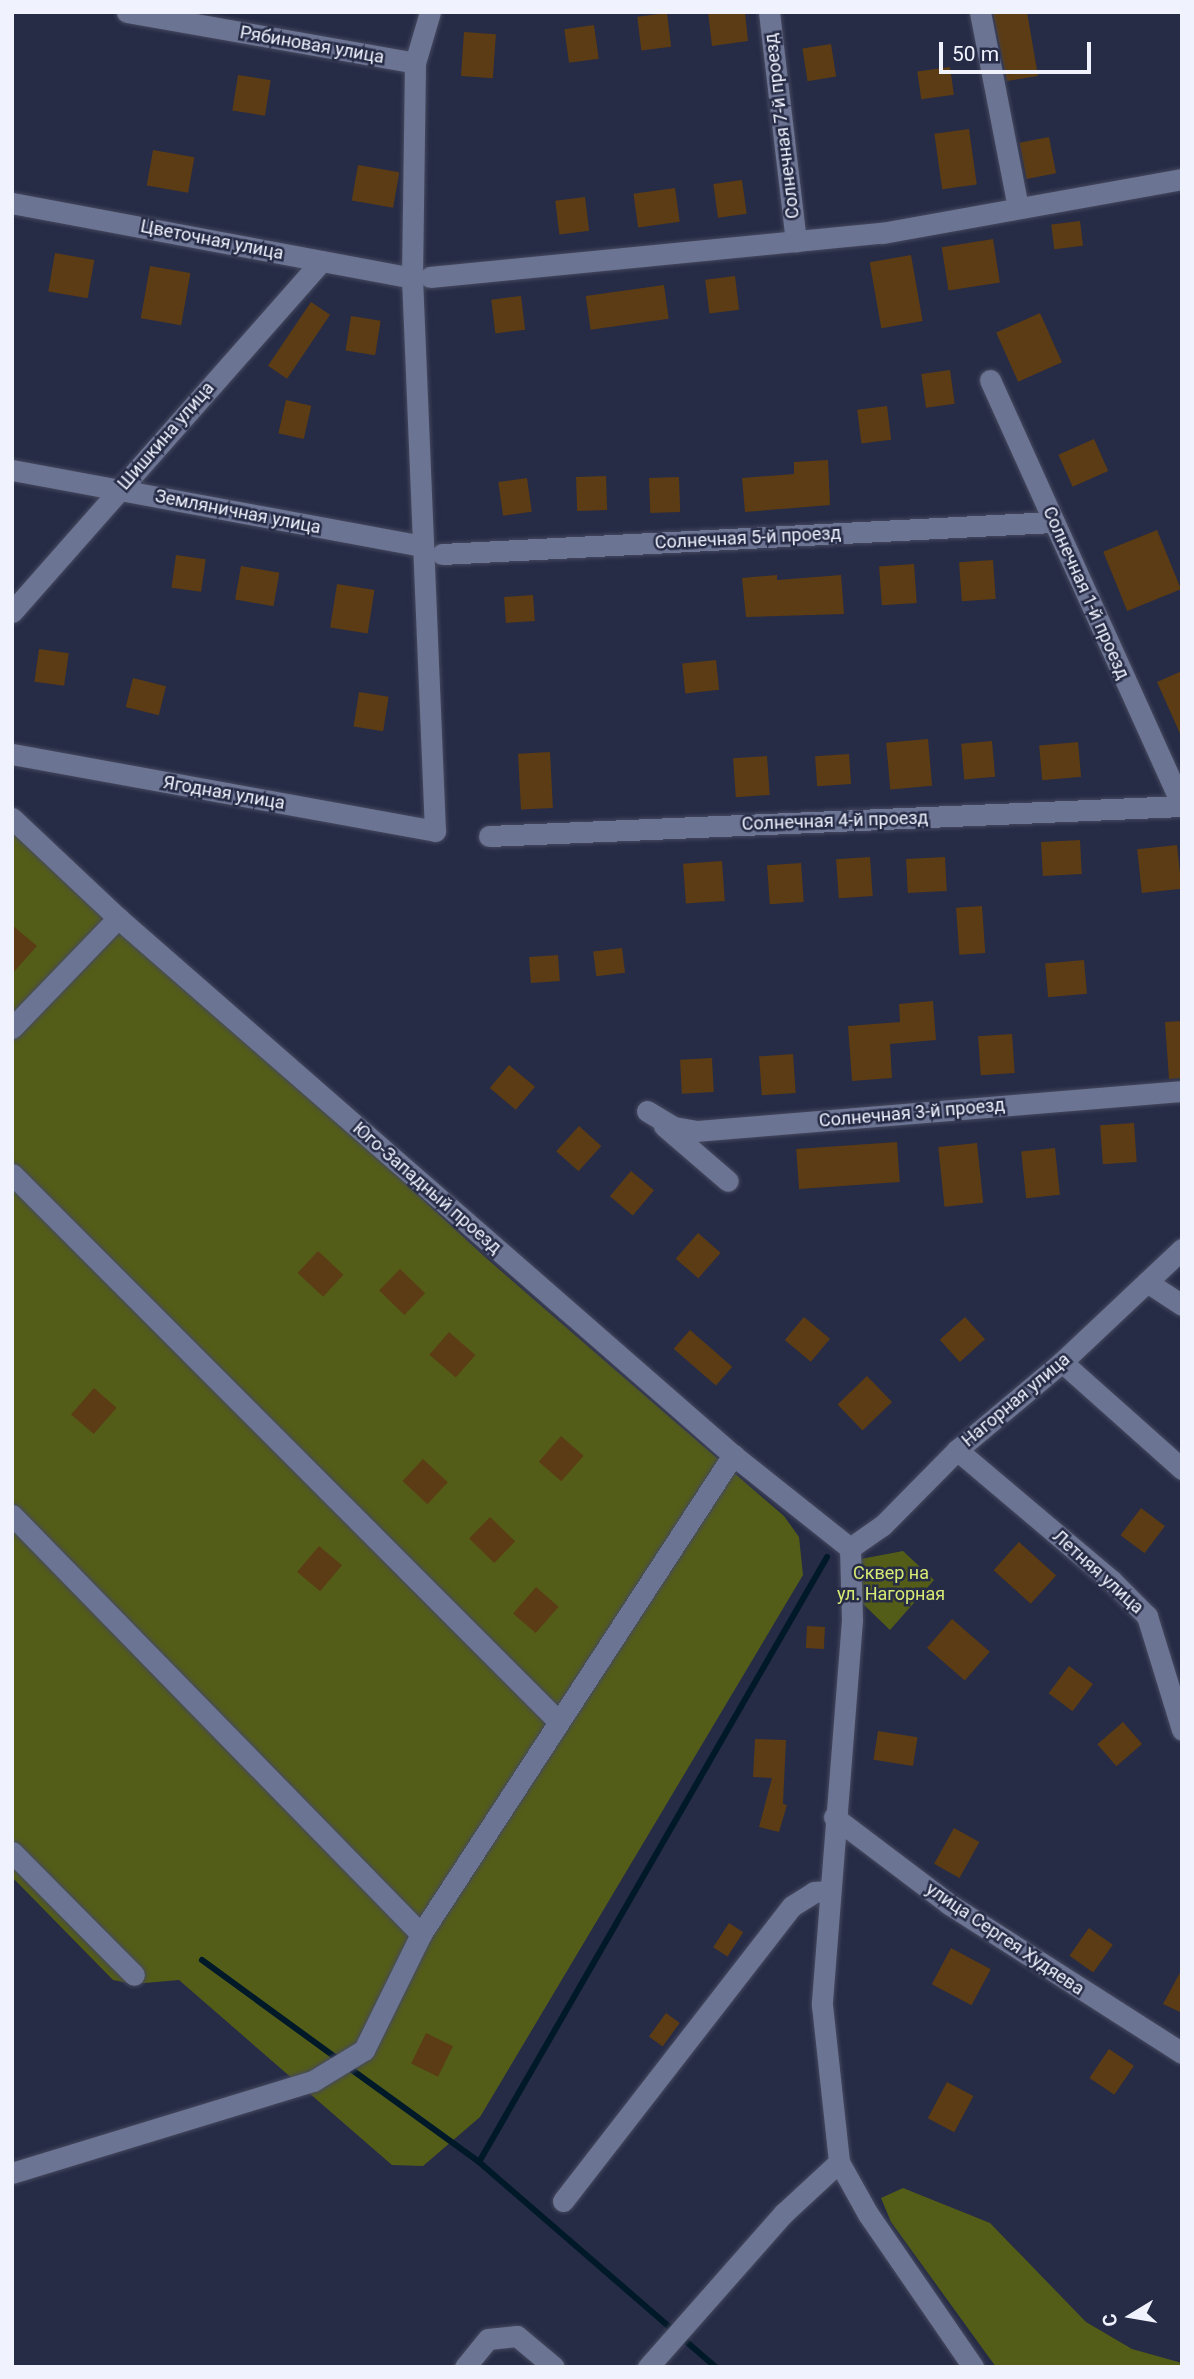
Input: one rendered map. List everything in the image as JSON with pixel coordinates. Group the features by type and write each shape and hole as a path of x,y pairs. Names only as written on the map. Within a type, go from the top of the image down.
{"street":[{"name":"Рябиновая улица","path":"127,12 415,63"},
{"path":"430,12 415,63 433,550"},
{"name":"Солнечная 7-й проезд","path":"769,12 796,241"},
{"path":"979,12 1018,207"},
{"name":"Цветочная улица","path":"12,203 421,277 882,233 1182,179"},
{"name":"Шишкина улица","path":"12,612 321,261"},
{"name":"Солнечная 1-й проезд","path":"990,380 1182,806"},
{"name":"Земляничная улица","path":"12,470 433,550"},
{"name":"Солнечная 5-й проезд","path":"433,550 1053,522"},
{"name":"Ягодная улица","path":"12,754 435,831 433,550"},
{"name":"Солнечная 4-й проезд","path":"489,836 1182,806"},
{"name":"Юго-Западный проезд","path":"12,817 118,918 733,1455 849,1548"},
{"path":"12,1028 118,918"},
{"name":"Солнечная 3-й проезд","path":"727,1181 647,1111 674,1127 696,1131 1182,1091"},
{"path":"12,1174 559,1722"},
{"name":"Нагорная улица","path":"849,1548 882,1526 957,1450 1062,1362 1182,1250"},
{"path":"1147,1282 1182,1305"},
{"path":"1062,1362 1182,1469"},
{"name":"Летняя улица","path":"957,1450 1111,1580 1147,1616 1182,1730"},
{"path":"12,2173 220,2112 335,2071 364,2050 421,1934 733,1455"},
{"path":"12,1515 421,1934"},
{"path":"849,1548 852,1620 834,1817 822,2006 839,2162 868,2214 973,2367"},
{"name":"улица Сергея Худяева","path":"834,1817 949,1904 1182,2053"},
{"path":"12,1852 134,1975"},
{"path":"564,2202 792,1906 814,1892 830,1891"},
{"path":"648,2367 784,2213 839,2162"},
{"path":"465,2367 488,2339 517,2336 554,2367"}],"green space":[{"path":"12,820 485,1257 784,1516 799,1537 803,1575 480,2117 423,2166 392,2165 179,1980 133,1984 113,1980 12,1877"},
{"name":"Сквер на ул. Нагорная","path":"903,1551 934,1580 890,1630 862,1603 861,1559"},
{"path":"903,2188 990,2223 1086,2322 1132,2349 1182,2363 1182,2367 996,2367 891,2222 881,2198"}],"building":[{"path":"708,12 745,12 748,41 712,46"},
{"path":"993,12 1027,12 1038,76 1007,81"},
{"path":"667,13 671,47 641,50 637,17"},
{"path":"594,25 599,59 569,63 564,29"},
{"path":"464,32 496,34 493,78 461,76"},
{"path":"831,44 836,77 808,81 802,49"},
{"path":"950,67 954,95 921,99 917,72"},
{"path":"238,75 271,80 265,116 232,111"},
{"path":"969,129 977,184 942,189 934,134"},
{"path":"1049,137 1056,173 1027,179 1020,143"},
{"path":"153,150 194,157 188,193 147,185"},
{"path":"358,165 399,172 393,208 352,200"},
{"path":"742,180 747,214 718,218 713,184"},
{"path":"675,188 680,222 638,228 633,194"},
{"path":"585,197 589,231 559,234 555,201"},
{"path":"1080,221 1083,246 1054,249 1051,225"},
{"path":"993,239 1000,282 949,291 942,247"},
{"path":"55,253 94,260 88,298 48,291"},
{"path":"911,255 923,321 881,328 870,262"},
{"path":"150,266 190,273 181,325 141,318"},
{"path":"735,276 739,310 709,313 705,280"},
{"path":"664,285 669,319 591,330 586,296"},
{"path":"521,296 525,330 495,333 491,300"},
{"path":"311,302 330,315 287,379 268,366"},
{"path":"1040,313 1062,362 1018,382 996,333"},
{"path":"351,316 381,321 375,355 346,351"},
{"path":"950,370 955,404 926,408 921,374"},
{"path":"286,400 311,406 304,439 278,433"},
{"path":"887,406 891,440 861,443 857,410"},
{"path":"1094,439 1108,471 1073,487 1058,455"},
{"path":"828,460 830,505 745,512 742,478 794,474 794,462"},
{"path":"606,476 607,510 577,511 576,477"},
{"path":"679,477 680,512 650,513 649,478"},
{"path":"527,478 532,512 503,516 498,482"},
{"path":"1157,530 1181,589 1127,611 1103,552"},
{"path":"176,555 206,559 201,592 171,588"},
{"path":"993,560 996,599 962,601 959,562"},
{"path":"914,564 917,603 882,605 879,566"},
{"path":"241,566 279,573 274,606 235,599"},
{"path":"777,575 777,580 841,575 844,614 746,617 742,578"},
{"path":"337,584 375,590 368,633 330,627"},
{"path":"533,595 535,621 506,623 504,597"},
{"path":"39,649 69,653 64,686 34,682"},
{"path":"716,660 719,690 685,693 682,664"},
{"path":"1182,671 1182,738 1157,682"},
{"path":"133,678 166,686 159,715 126,707"},
{"path":"359,692 389,697 383,731 354,727"},
{"path":"928,739 932,786 890,789 886,743"},
{"path":"992,741 995,777 964,780 961,744"},
{"path":"1078,742 1081,777 1042,780 1039,745"},
{"path":"550,752 553,808 521,810 518,754"},
{"path":"849,754 851,784 817,786 815,756"},
{"path":"767,756 770,795 736,797 733,758"},
{"path":"1080,840 1082,874 1043,876 1041,842"},
{"path":"1177,845 1182,889 1142,893 1137,849"},
{"path":"870,857 873,896 839,898 836,859"},
{"path":"945,857 947,891 908,893 906,859"},
{"path":"722,861 725,901 686,904 683,864"},
{"path":"801,863 804,902 770,904 767,865"},
{"path":"982,906 985,953 959,955 956,908"},
{"path":"12,925 37,946 12,974"},
{"path":"622,948 625,973 596,976 593,952"},
{"path":"558,955 560,981 531,983 529,957"},
{"path":"1084,960 1087,994 1048,997 1045,963"},
{"path":"933,1001 936,1040 890,1044 892,1078 852,1081 848,1026 900,1022 899,1004"},
{"path":"1182,1021 1182,1078 1169,1079 1165,1022"},
{"path":"1012,1034 1015,1073 981,1075 978,1036"},
{"path":"793,1054 796,1093 762,1095 759,1056"},
{"path":"712,1058 714,1092 682,1094 680,1060"},
{"path":"509,1065 535,1087 516,1110 490,1088"},
{"path":"1134,1123 1137,1162 1103,1164 1100,1125"},
{"path":"579,1126 601,1146 579,1171 556,1151"},
{"path":"897,1142 900,1182 799,1189 796,1149"},
{"path":"977,1143 983,1203 944,1207 938,1147"},
{"path":"1055,1148 1060,1195 1026,1198 1021,1152"},
{"path":"631,1171 654,1190 633,1216 610,1196"},
{"path":"698,1233 721,1253 698,1278 676,1259"},
{"path":"318,1251 344,1275 323,1297 298,1273"},
{"path":"400,1269 425,1293 404,1315 379,1291"},
{"path":"804,1317 830,1339 811,1362 785,1340"},
{"path":"965,1317 985,1339 960,1362 940,1340"},
{"path":"690,1330 732,1367 716,1386 674,1349"},
{"path":"449,1332 475,1355 456,1378 429,1355"},
{"path":"867,1376 892,1402 863,1430 838,1404"},
{"path":"94,1388 117,1408 94,1434 71,1414"},
{"path":"561,1436 584,1456 561,1481 539,1462"},
{"path":"423,1459 448,1482 427,1504 403,1481"},
{"path":"1141,1508 1165,1526 1144,1553 1121,1535"},
{"path":"490,1517 515,1541 494,1563 469,1539"},
{"path":"1019,1542 1056,1575 1031,1604 994,1570"},
{"path":"319,1546 342,1565 320,1591 297,1572"},
{"path":"536,1587 559,1607 536,1633 513,1613"},
{"path":"952,1619 990,1652 965,1680 927,1648"},
{"path":"807,1626 825,1627 824,1649 806,1648"},
{"path":"1069,1666 1093,1684 1072,1711 1049,1693"},
{"path":"1123,1722 1142,1744 1116,1766 1097,1744"},
{"path":"878,1731 918,1737 913,1766 873,1760"},
{"path":"755,1739 786,1740 783,1804 787,1805 779,1832 759,1827 772,1778 753,1777"},
{"path":"954,1828 979,1842 959,1878 934,1864"},
{"path":"729,1923 743,1932 727,1957 713,1947"},
{"path":"1089,1928 1113,1945 1093,1972 1069,1956"},
{"path":"951,1948 991,1969 971,2005 932,1984"},
{"path":"1182,1969 1182,2013 1163,2004"},
{"path":"666,2013 680,2023 663,2046 649,2036"},
{"path":"426,2033 453,2046 438,2077 411,2064"},
{"path":"1109,2049 1134,2066 1114,2095 1089,2078"},
{"path":"947,2082 973,2096 954,2132 928,2118"}],"waterway":[{"path":"479,2162 827,1557"},
{"path":"202,1960 339,2060"},
{"path":"348,2067 479,2162 716,2367"}]}
